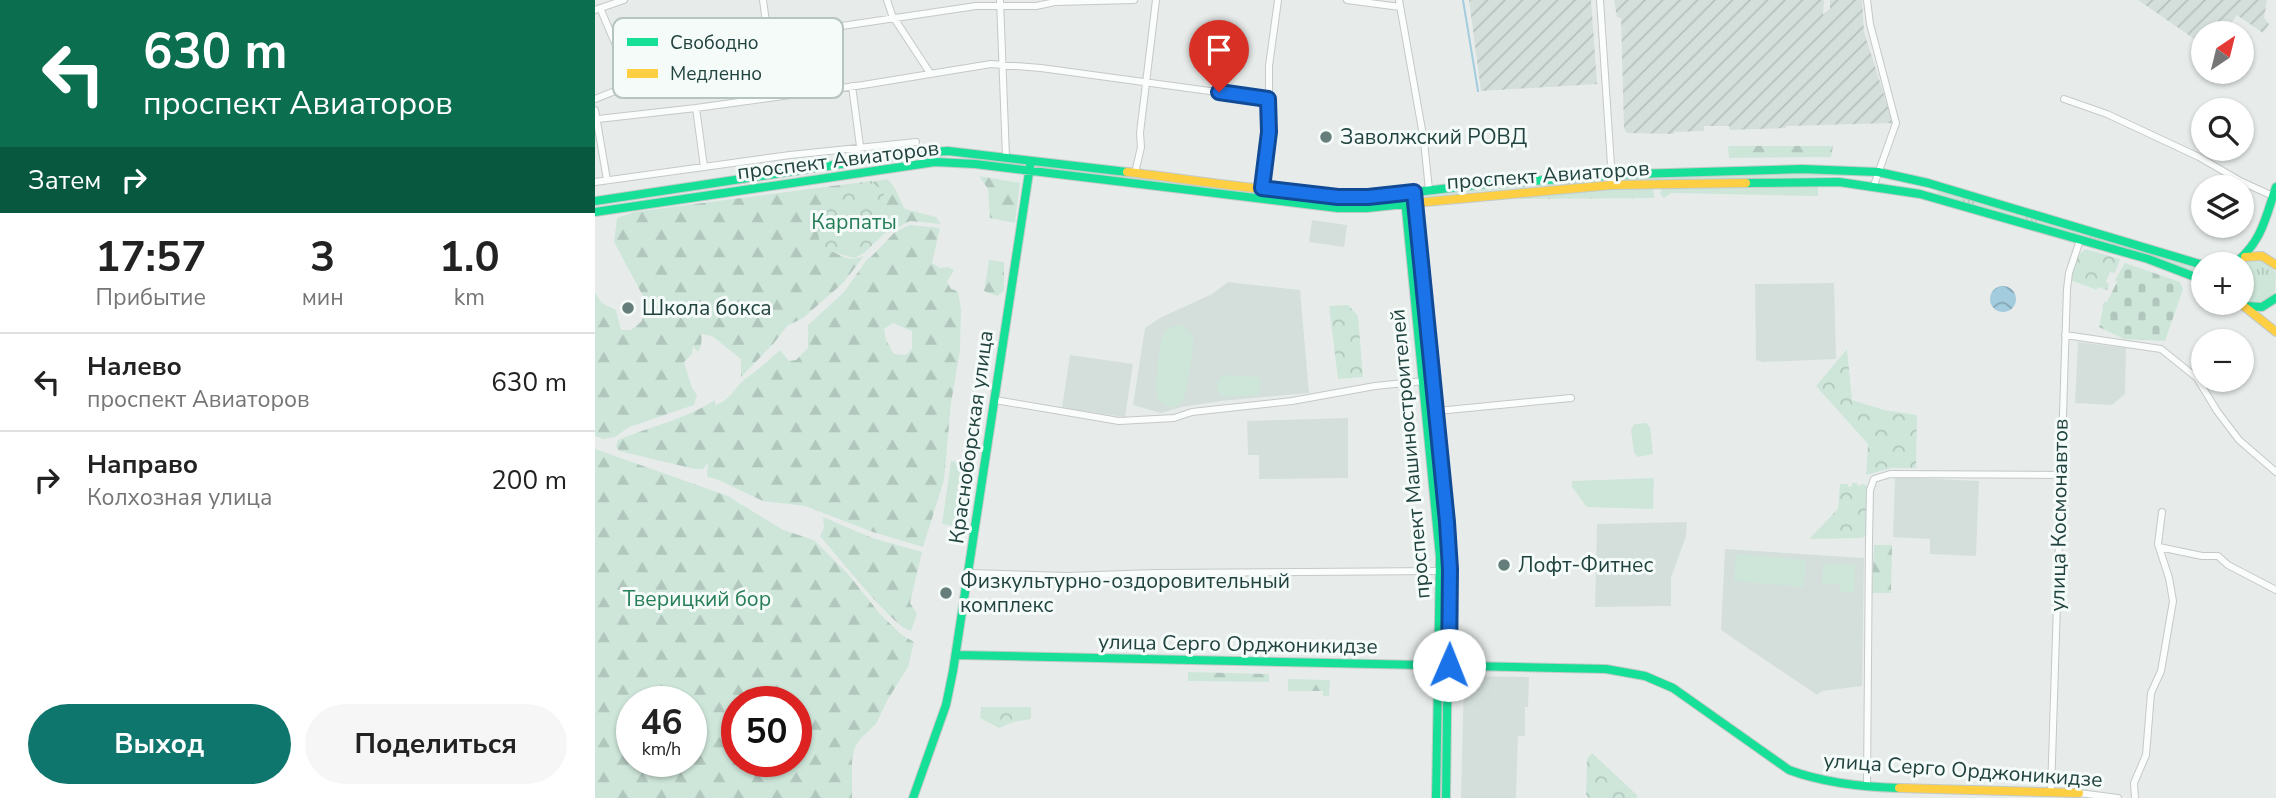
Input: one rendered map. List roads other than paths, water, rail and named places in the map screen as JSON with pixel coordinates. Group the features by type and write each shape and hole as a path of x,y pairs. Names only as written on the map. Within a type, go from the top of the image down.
{"main road":[{"name":"проспект Авиаторов","path":"595,201 862,161 948,151 1338,197 1368,197 1611,174 1825,169 1878,172 1947,188 2191,261"},
{"name":"Красноборская улица","path":"913,798 946,705 956,655 1030,160"},
{"name":"проспект Авиаторов","path":"595,212 918,164 975,164 1338,208 1612,185 1803,181 1874,184 1932,197 2080,240 2191,276"},
{"name":"проспект Машиностроителей","path":"1414,192 1449,549 1446,798"},
{"path":"2247,252 2257,241 2275,192"},
{"name":"проспект Машиностроителей","path":"1404,193 1440,571 1436,798"},
{"path":"2254,256 2269,258 2276,265"},
{"path":"2254,307 2258,308 2274,300"},
{"path":"2274,300 2267,317 2268,325 2275,332"},
{"path":"2254,315 2275,332"},
{"name":"улица Серго Орджоникидзе","path":"956,655 1584,668 1645,676 1684,694 1782,766 1822,781 2011,794 2079,793"}],"street":[{"path":"613,41 598,9 624,0"},
{"path":"763,0 767,18"},
{"path":"887,0 894,19 930,73"},
{"path":"843,27 1001,3 1036,6 1055,2 1134,0"},
{"path":"1135,173 1141,147 1140,133 1156,0"},
{"path":"1262,188 1269,132 1269,66 1278,0"},
{"path":"1347,0 1399,4 1425,141 1429,190"},
{"path":"1600,0 1612,185"},
{"path":"1867,0 1870,24 1896,123 1874,184"},
{"path":"1001,3 1006,157"},
{"path":"843,87 968,66 1004,64 1268,99"},
{"path":"852,86 862,161"},
{"path":"595,99 613,92"},
{"path":"598,118 762,98"},
{"path":"2064,99 2107,114 2199,157 2242,182 2275,192"},
{"path":"696,108 704,167"},
{"path":"595,110 607,180"},
{"name":"проспект Авиаторов","path":"595,182 916,142"},
{"path":"975,164 976,153"},
{"name":"улица Космонавтов","path":"2051,792 2065,335 2068,278 2080,240"},
{"path":"2065,335 2161,349 2197,378 2239,440 2276,472"},
{"path":"995,400 1119,421 1174,418 1192,412 1292,401 1375,386 1424,381"},
{"path":"1437,411 1571,398"},
{"path":"1867,786 1870,490 1874,479 1890,474 2061,475"},
{"path":"2135,798 2134,783 2146,755 2151,693 2161,671 2173,601 2159,547 2162,512"},
{"path":"2159,547 2202,556 2218,556 2228,565 2276,590"},
{"path":"969,573 1067,576 1440,571"},
{"path":"1880,798 1881,787"},
{"name":"улица Серго Орджоникидзе","path":"2079,793 2117,798"}],"water":[{"path":"2003,286 2012,290 2016,299 2012,308 2003,312 1994,308 1990,299 1994,290"}],"waterway":[{"path":"1463,0 1478,91"}],"place":[{"name":"Заволжский РОВД","path":"1326,137"},
{"name":"Школа бокса","path":"628,308"},
{"name":"Лофт-Фитнес","path":"1504,565"},
{"name":"Физкультурно-оздоровительный комплекс","path":"946,593"}],"park label":[{"name":"Карпаты","path":"854,222"},
{"name":"Тверицкий бор","path":"697,599"}]}
